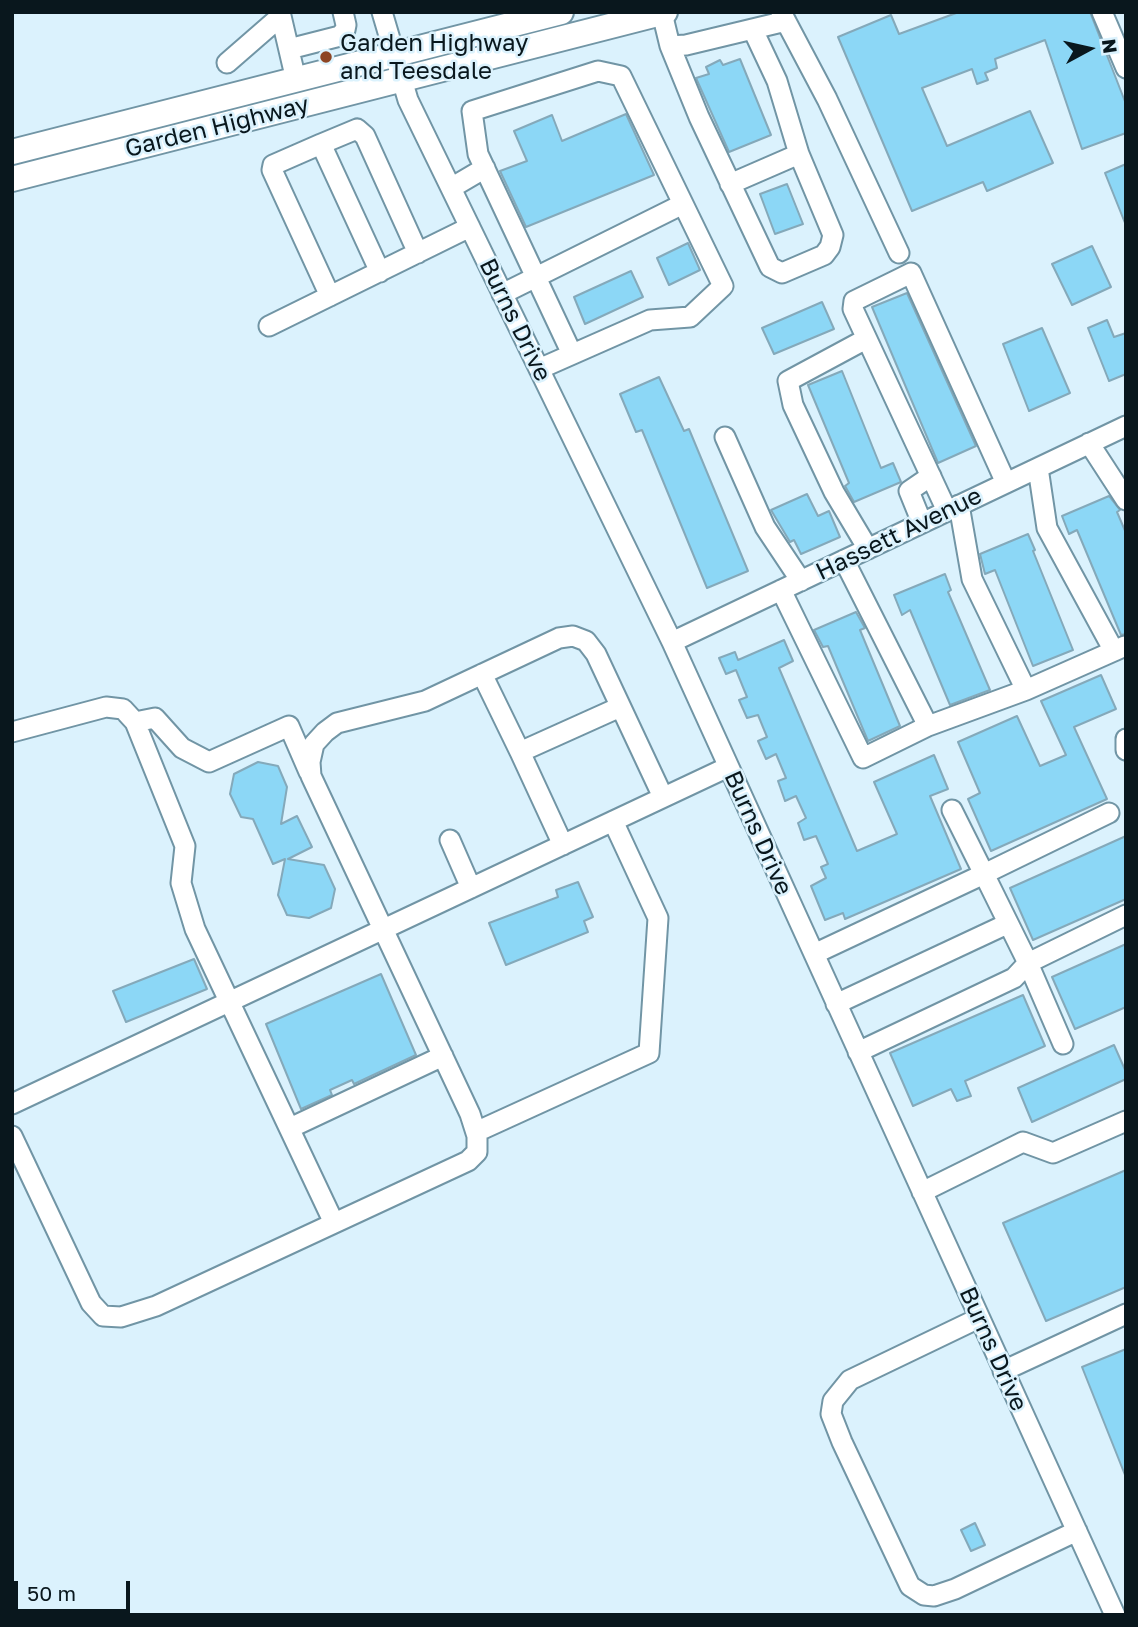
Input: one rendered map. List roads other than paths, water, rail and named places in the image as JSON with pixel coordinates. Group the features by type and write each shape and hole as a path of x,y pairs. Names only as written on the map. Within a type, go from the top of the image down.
{"main road":[{"name":"Garden Highway","path":"12,152 561,12"},
{"name":"Garden Highway","path":"12,179 663,13"}],"street":[{"path":"289,49 340,36 346,25 342,12"},
{"name":"Burns Drive","path":"382,12 408,100 672,642 1003,1371 1117,1615"},
{"path":"1102,12 1126,68"},
{"path":"663,13 670,46 699,117 770,267 782,274 824,256 833,235 799,154 777,81 753,30"},
{"path":"287,14 289,49 296,80"},
{"path":"227,63 287,14"},
{"path":"670,46 753,30 783,17 827,99 899,253"},
{"path":"539,369 650,320 690,317 723,286 621,76 598,71 472,111 478,154 572,354"},
{"path":"330,296 272,170 273,164 358,129 365,136 418,253"},
{"path":"321,144 380,272"},
{"path":"730,184 799,154"},
{"path":"451,188 485,168"},
{"path":"502,294 683,204"},
{"path":"269,326 470,227"},
{"path":"1006,483 911,273 854,301 853,309 866,339 929,472 953,508 972,579 1026,690"},
{"path":"866,339 788,381 793,405 834,492 867,549"},
{"name":"Hassett Avenue","path":"672,642 1126,426"},
{"path":"725,437 765,527 801,581"},
{"path":"1090,443 1126,500"},
{"path":"781,590 863,758 928,726 1026,690 1120,648 1047,528 1038,468"},
{"path":"922,523 909,491 929,472"},
{"path":"844,560 928,726"},
{"path":"311,776 310,762 314,744 337,723 425,701 559,638 573,636 586,641 596,654 663,797"},
{"path":"482,674 563,845"},
{"path":"12,732 106,707 123,709 135,722 185,846 181,883 195,929 334,1223"},
{"path":"520,752 620,707"},
{"path":"12,1136 91,1303 103,1315 121,1317 156,1306 468,1161 477,1152 476,1132 470,1114 289,726 209,762 183,748 155,718 135,722"},
{"path":"1126,739 1126,750"},
{"path":"12,1104 728,766"},
{"path":"952,810 1028,963 1063,1044"},
{"path":"814,954 1109,813"},
{"path":"476,1132 649,1053 657,918 613,821"},
{"path":"450,840 471,888"},
{"path":"858,1052 1014,978 1028,963 1126,915"},
{"path":"836,1004 1007,923"},
{"path":"290,1128 443,1056"},
{"path":"922,1192 1023,1142 1053,1153 1126,1121"},
{"path":"1003,1371 1126,1314"},
{"path":"979,1318 850,1380 833,1401 831,1414 842,1442 910,1586 924,1595 934,1596 955,1589 1077,1531"},
{"path":"1117,1615 1126,1611"}],"place":[{"name":"Garden Highway and Teesdale","path":"326,57"}]}
